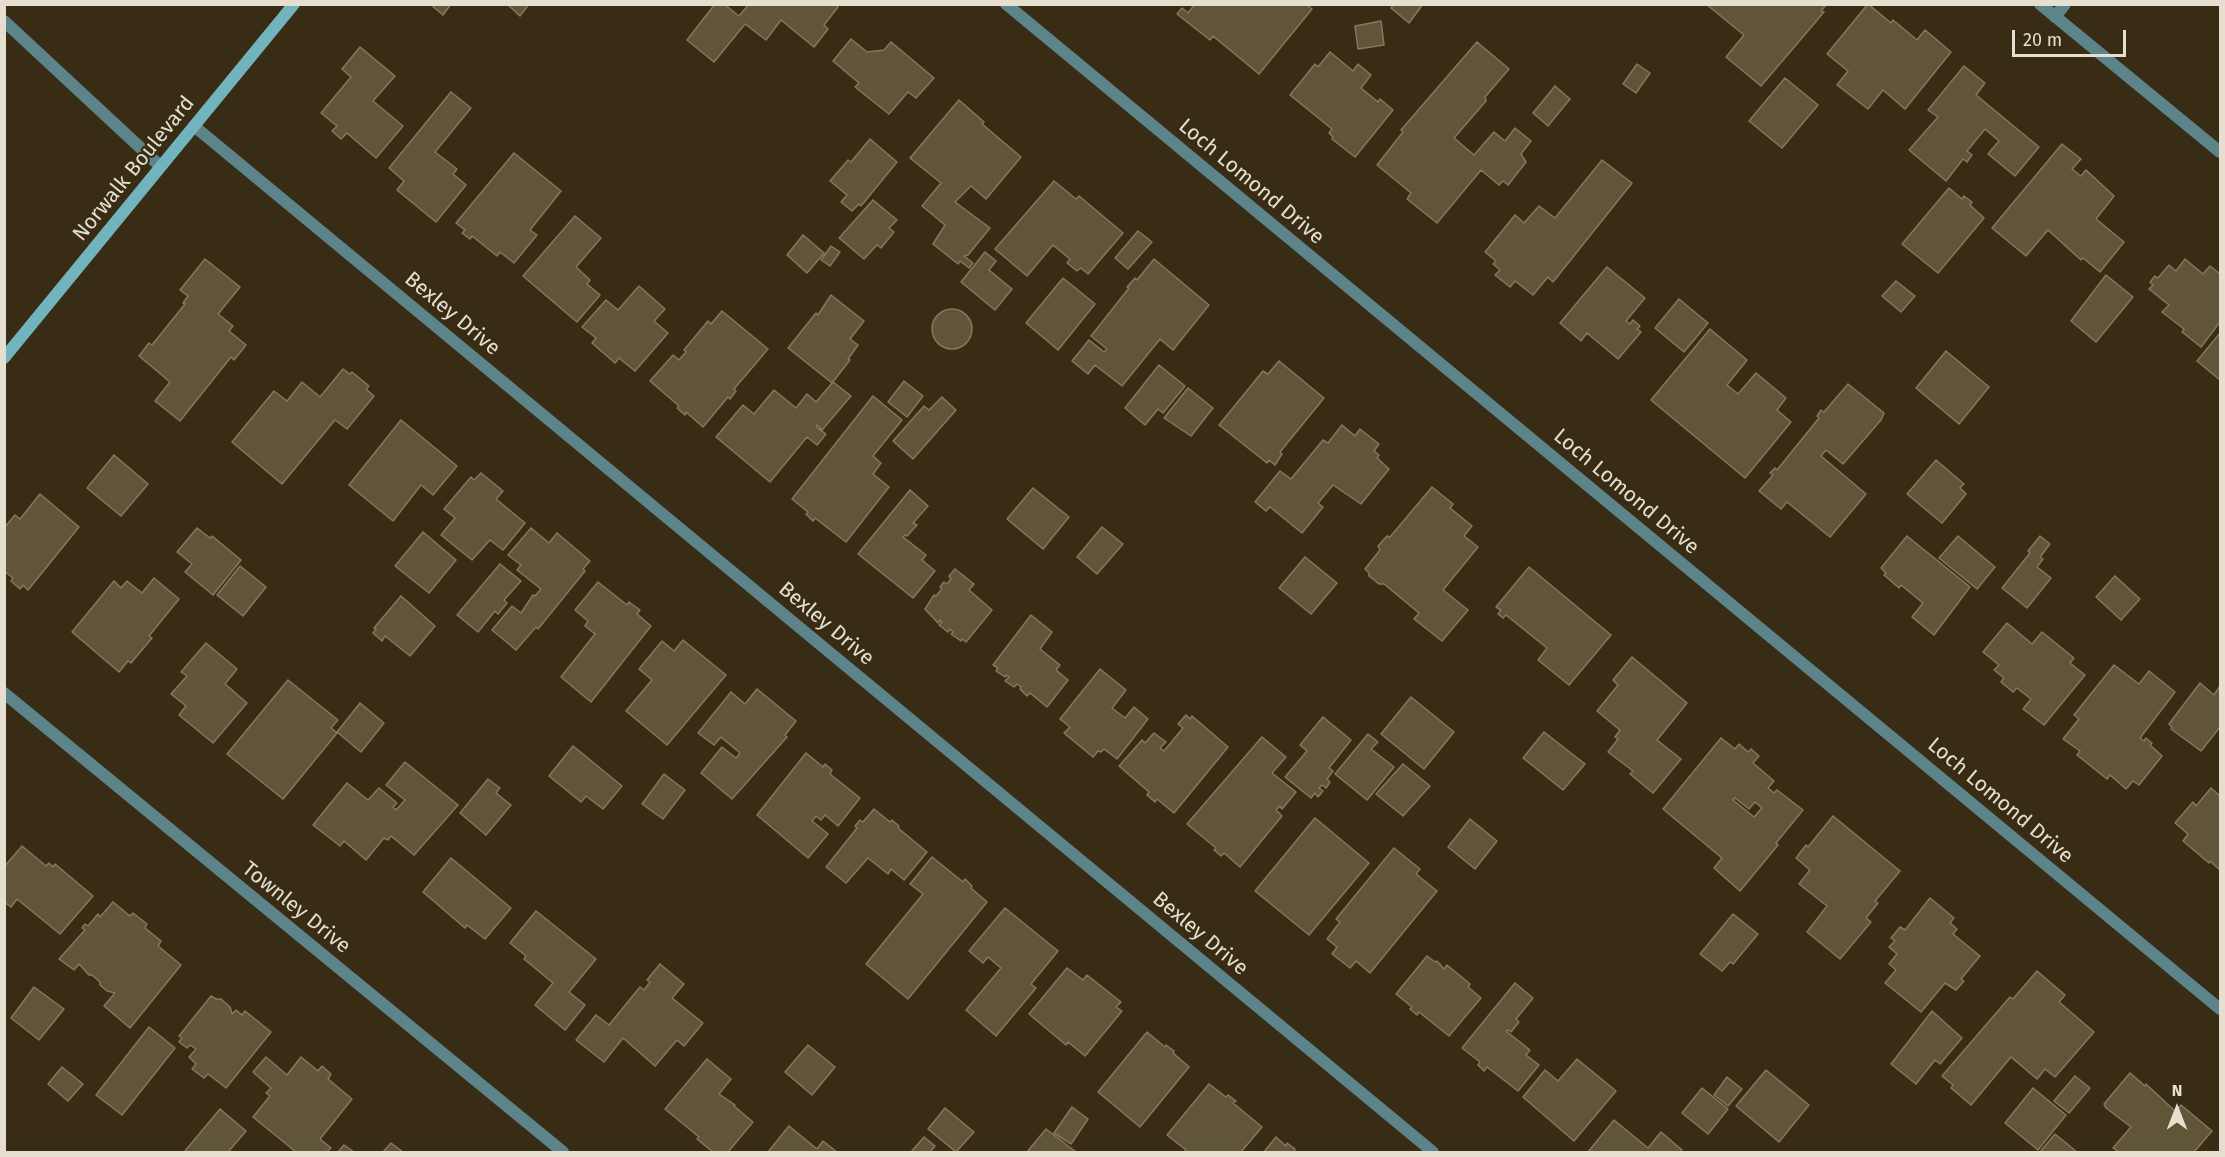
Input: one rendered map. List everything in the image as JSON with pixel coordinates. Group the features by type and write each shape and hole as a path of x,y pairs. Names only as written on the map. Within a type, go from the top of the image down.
{"main road":[{"name":"Norwalk Boulevard","path":"4,358 294,4"}],"street":[{"name":"Loch Lomond Drive","path":"1006,4 2220,1009"},
{"path":"2040,4 2220,152"},
{"path":"2055,17 2065,4"},
{"path":"4,21 160,166"},
{"name":"Bexley Drive","path":"194,126 1433,1152"},
{"name":"Townley Drive","path":"4,693 563,1152"}],"building":[{"path":"430,4 451,4 443,15"},
{"path":"507,4 529,4 520,16"},
{"path":"715,4 724,4 739,16 749,4 835,4 838,7 824,25 828,29 814,47 781,20 766,40 745,24 714,62 687,40"},
{"path":"1195,4 1306,4 1312,9 1259,74 1213,36 1210,40 1177,14 1182,8 1188,13"},
{"path":"1394,4 1423,4 1409,23 1391,8"},
{"path":"1706,4 1827,4 1821,11 1824,12 1761,86 1726,57 1744,35"},
{"path":"1868,4 1891,23 1893,20 1917,40 1925,30 1951,52 1905,109 1883,90 1868,109 1837,85 1848,71 1827,54"},
{"path":"1381,21 1384,45 1358,49 1355,26"},
{"path":"851,39 867,52 884,50 891,42 934,78 916,98 908,92 889,114 855,87 859,83 833,61"},
{"path":"1477,42 1509,69 1485,97 1486,101 1454,138 1474,155 1494,132 1505,141 1515,128 1531,141 1521,154 1526,162 1508,185 1503,181 1499,185 1481,170 1437,223 1407,199 1411,193 1377,165 1403,132 1401,130"},
{"path":"360,47 395,76 373,101 403,126 376,158 347,133 341,139 332,131 337,126 321,113 351,77 342,69"},
{"path":"1330,52 1353,71 1358,64 1371,75 1361,88 1378,102 1380,99 1393,110 1355,157 1332,139 1329,133 1332,129 1290,95 1315,64 1318,67"},
{"path":"1637,64 1650,73 1636,93 1623,84"},
{"path":"1964,66 1985,83 1976,95 2039,147 2015,176 1988,154 1999,141 1985,129 1967,151 1972,155 1967,162 1963,159 1946,181 1909,150 1938,117 1928,110"},
{"path":"1785,78 1818,105 1782,148 1749,121"},
{"path":"1555,86 1570,99 1548,126 1533,113"},
{"path":"451,92 471,108 435,152 457,169 453,174 466,185 436,222 397,190 404,181 389,168"},
{"path":"959,100 984,122 982,124 1021,157 986,199 971,186 955,202 990,228 968,255 964,256 973,263 969,268 960,261 958,264 933,244 945,225 922,206 941,183 910,158"},
{"path":"870,139 897,162 861,206 859,204 852,211 841,202 847,195 830,181 848,160 851,162"},
{"path":"2062,144 2081,159 2072,169 2081,176 2086,170 2114,196 2096,219 2124,242 2100,272 2083,258 2081,260 2048,230 2026,256 1992,228"},
{"path":"514,153 561,191 530,230 537,235 514,263 500,252 497,256 472,236 470,239 462,233 465,230 456,223"},
{"path":"1602,160 1632,183 1553,282 1548,277 1533,295 1515,281 1510,287 1495,275 1500,270 1493,264 1496,261 1485,252 1515,215 1524,223 1539,206 1555,218"},
{"path":"1054,181 1076,199 1079,196 1123,233 1088,274 1081,268 1077,271 1067,263 1070,259 1053,245 1027,276 995,249"},
{"path":"1949,188 1962,199 1964,196 1972,202 1970,205 1984,218 1938,273 1902,244"},
{"path":"873,200 897,220 889,228 894,232 881,248 877,245 864,259 839,238"},
{"path":"575,216 601,238 576,267 590,280 587,284 600,295 577,322 523,276"},
{"path":"1138,231 1152,242 1128,269 1115,258"},
{"path":"803,235 824,253 807,273 787,255"},
{"path":"831,246 840,252 830,266 821,260"},
{"path":"985,252 996,261 989,270 1012,289 995,310 961,282"},
{"path":"205,259 240,287 218,314 233,326 229,331 246,345 234,360 231,357 180,421 155,401 170,382 139,356 149,343 152,345 185,304 183,303 188,296 180,290"},
{"path":"1154,259 1209,305 1173,350 1160,339 1122,386 1095,365 1088,374 1072,361 1089,340 1104,352 1107,349 1091,336 1129,288 1127,287 1135,278 1137,280"},
{"path":"2185,259 2203,274 2210,266 2220,274 2220,322 2201,347 2182,332 2184,329 2162,312 2169,305 2149,289 2153,285 2150,282 2155,276 2158,278 2169,265 2176,271"},
{"path":"1607,267 1645,298 1626,321 1630,324 1633,320 1640,326 1637,329 1641,332 1618,359 1587,333 1581,341 1560,323"},
{"path":"2106,275 2133,297 2096,342 2071,321"},
{"path":"1063,278 1095,304 1058,350 1026,323"},
{"path":"1896,281 1915,296 1901,312 1882,296"},
{"path":"639,286 665,309 654,321 668,333 635,371 619,358 615,363 592,343 596,338 582,327 606,300 618,310"},
{"path":"831,295 864,321 850,339 858,345 848,359 850,360 832,383 788,348 816,313 818,315"},
{"path":"1679,299 1708,323 1684,352 1655,328"},
{"path":"952,309 960,310 966,315 971,321 971,337 966,343 960,348 952,349 944,348 938,343 933,337 932,329 933,321 938,315 944,310"},
{"path":"722,311 768,349 734,389 736,391 730,399 728,397 703,427 686,412 685,415 677,408 679,406 650,381 673,355 679,360 686,352 684,350 708,321 711,324"},
{"path":"1710,329 1747,360 1727,385 1738,394 1756,373 1786,398 1777,410 1791,422 1745,478 1651,400"},
{"path":"2220,333 2220,380 2197,361"},
{"path":"1946,351 1989,387 1959,424 1916,388"},
{"path":"1279,361 1324,398 1280,452 1282,454 1275,465 1269,460 1267,463 1219,425 1263,371 1268,374"},
{"path":"1159,365 1185,386 1163,413 1158,409 1145,425 1125,408"},
{"path":"343,369 350,374 352,372 369,386 366,389 374,396 347,429 335,420 282,484 232,442 274,391 287,401 302,382 320,397"},
{"path":"904,381 923,396 907,417 888,402"},
{"path":"833,382 851,396 822,430 817,425 816,427 826,434 817,445 807,437 770,482 716,437 743,405 754,414 774,390 796,408 807,394 816,402"},
{"path":"1848,384 1884,413 1881,420 1843,464 1826,450 1821,456 1866,494 1830,537 1787,502 1781,509 1759,491 1773,475 1770,473 1775,468 1777,470 1819,418 1817,416 1821,410 1824,412"},
{"path":"1188,388 1213,408 1191,436 1164,418"},
{"path":"873,396 902,420 873,456 881,463 873,474 889,487 846,542 815,518 813,521 806,514 808,512 792,499"},
{"path":"942,397 956,410 913,459 893,441 924,406 929,410"},
{"path":"401,420 457,466 433,495 421,485 393,521 349,485"},
{"path":"1342,425 1355,436 1360,429 1379,444 1374,451 1379,455 1377,458 1389,469 1361,504 1333,485 1318,503 1323,507 1302,533 1270,507 1266,511 1255,502 1280,471 1291,479 1323,440 1328,443"},
{"path":"114,455 148,484 121,516 87,488"},
{"path":"1936,460 1964,484 1960,488 1966,494 1942,523 1907,494"},
{"path":"481,473 503,491 496,499 525,523 503,550 490,540 472,560 441,535 455,518 444,509 471,477 474,480"},
{"path":"1432,487 1453,504 1450,508 1472,526 1464,536 1478,547 1443,590 1468,610 1442,641 1414,619 1419,613 1384,584 1379,584 1369,576 1365,569 1380,550 1378,546 1387,536 1390,537"},
{"path":"1033,488 1069,517 1043,549 1007,519"},
{"path":"910,490 928,506 913,523 917,525 907,536 903,537 926,555 922,560 935,571 913,598 858,554"},
{"path":"40,494 79,527 28,590 23,585 20,589 11,581 13,578 4,571 4,528 15,515 20,519"},
{"path":"1102,527 1123,544 1097,574 1077,557"},
{"path":"197,528 210,538 212,536 241,560 213,595 185,572 192,564 177,552"},
{"path":"531,528 549,543 557,533 590,561 583,569 585,571 538,629 536,627 516,650 492,630 512,606 521,613 533,595 535,596 541,589 517,570 521,565 508,555"},
{"path":"423,532 456,560 429,593 395,566"},
{"path":"1907,536 1970,587 1934,635 1912,617 1923,603 1901,585 1899,588 1884,575 1886,573 1881,568"},
{"path":"1958,536 1995,567 1977,589 1939,558"},
{"path":"2040,536 2050,544 2040,557 2043,559 2037,567 2051,578 2027,608 2002,588 2030,553 2028,551"},
{"path":"1305,557 1337,583 1311,614 1279,588"},
{"path":"500,564 521,581 504,600 507,603 498,614 495,611 478,632 457,615"},
{"path":"240,566 266,587 243,616 217,595"},
{"path":"1529,567 1611,635 1569,685 1538,660 1547,648 1506,615 1503,618 1498,614 1501,610 1496,607"},
{"path":"955,569 974,584 969,590 992,610 966,642 951,634 953,632 950,629 948,632 939,625 942,622 940,620 938,623 925,609 934,595 936,596 942,589 940,587 944,582 947,584 951,579 949,576"},
{"path":"2115,576 2140,599 2121,620 2096,597"},
{"path":"154,578 179,599 149,636 152,638 131,663 128,661 119,672 72,632 114,581 121,588 127,581 142,593"},
{"path":"598,582 627,605 629,602 640,610 637,614 651,626 591,702 561,677 595,634 585,626 588,621 575,610"},
{"path":"401,596 435,626 410,656 385,636 382,641 373,633 376,629 374,628"},
{"path":"1031,615 1052,632 1040,649 1060,665 1056,670 1068,680 1047,707 1030,693 1027,696 1017,684 1014,687 1005,681 1009,677 996,671 998,668 993,665"},
{"path":"2007,623 2032,644 2042,632 2074,658 2070,663 2085,675 2044,725 2023,709 2031,699 2017,688 2013,692 2001,682 2004,678 1994,670 1999,665 1983,652"},
{"path":"683,640 726,675 667,745 626,711 652,680 639,669 662,641 674,651"},
{"path":"206,643 237,669 225,684 247,703 213,743 179,715 186,706 171,694 187,676 181,672"},
{"path":"1632,657 1687,703 1657,740 1681,759 1653,793 1630,774 1633,771 1608,752 1618,739 1615,737 1620,730 1597,711 1618,685 1613,680"},
{"path":"2114,665 2139,684 2149,671 2175,692 2140,738 2144,741 2146,738 2162,756 2139,785 2133,781 2126,789 2110,775 2107,779 2077,755 2080,751 2063,739 2079,719 2074,715"},
{"path":"1100,669 1126,690 1112,708 1125,718 1134,707 1148,719 1117,759 1104,749 1101,752 1098,751 1093,757 1064,733 1070,727 1060,719"},
{"path":"288,680 338,720 331,728 337,733 283,799 227,754"},
{"path":"2200,683 2214,695 2220,686 2220,727 2201,751 2171,729 2169,724"},
{"path":"757,689 796,721 785,735 787,737 732,799 701,773 722,747 736,758 740,753 721,737 714,745 698,733 731,692 745,704"},
{"path":"1411,697 1454,732 1424,769 1381,734"},
{"path":"360,703 384,723 361,752 337,732"},
{"path":"1186,715 1190,719 1192,716 1228,747 1174,813 1157,799 1155,802 1147,795 1149,792 1119,766 1142,740 1145,743 1154,733 1166,742 1160,748 1164,751 1183,728 1178,724"},
{"path":"1323,717 1351,740 1329,768 1333,771 1327,779 1330,782 1326,788 1322,785 1319,788 1323,791 1318,797 1315,793 1311,798 1285,777 1307,751 1300,745"},
{"path":"1544,732 1585,764 1563,790 1523,758"},
{"path":"1368,734 1378,742 1371,749 1394,767 1367,800 1335,774"},
{"path":"1262,737 1286,757 1272,773 1296,792 1282,809 1280,806 1276,810 1282,816 1240,867 1224,853 1221,856 1214,850 1216,848 1187,824"},
{"path":"1721,738 1735,749 1739,744 1748,752 1751,749 1759,756 1753,763 1774,781 1768,788 1774,793 1777,790 1803,810 1740,891 1714,868 1722,858 1663,809","holes":["1735,798 1749,809 1755,802 1762,808 1754,817 1733,800"]},
{"path":"573,746 622,786 603,809 586,796 581,802 549,776"},
{"path":"806,753 823,767 825,764 832,770 830,774 860,798 838,826 825,815 821,820 816,816 812,821 828,834 808,858 757,815"},
{"path":"405,762 458,805 414,855 391,836 388,840 384,838 366,860 344,841 340,846 313,825 347,783 368,800 379,788 397,803 393,807 396,810 405,800 386,785"},
{"path":"1403,764 1430,786 1403,816 1376,794"},
{"path":"664,774 685,790 663,819 642,804"},
{"path":"488,779 500,788 496,793 511,805 486,835 460,813"},
{"path":"2211,788 2220,796 2220,870 2183,841 2188,834 2175,823 2193,802 2196,806"},
{"path":"874,809 890,822 892,820 899,826 898,828 927,852 904,880 891,869 888,874 868,858 846,883 826,867 857,828 855,826 860,820 863,822"},
{"path":"1833,816 1900,871 1875,901 1878,903 1866,918 1871,922 1840,959 1807,932 1827,906 1799,884 1810,870 1796,858"},
{"path":"1315,818 1369,863 1309,935 1255,891"},
{"path":"1470,819 1497,841 1475,869 1448,847"},
{"path":"22,846 46,866 49,863 53,867 55,864 93,896 60,934 17,899 11,907 4,902 4,867"},
{"path":"1394,848 1420,869 1416,874 1437,891 1370,973 1356,961 1350,968 1332,954 1337,947 1327,939 1340,922 1336,919"},
{"path":"932,857 963,882 965,879 972,886 971,888 987,902 908,999 866,964 923,894 910,884"},
{"path":"451,858 511,908 485,939 467,925 465,928 423,892"},
{"path":"1930,898 1954,918 1950,923 1957,929 1953,934 1980,956 1961,979 1964,981 1956,990 1945,983 1921,1012 1885,983 1896,970 1889,964 1897,954 1889,947 1895,941 1891,938 1900,927 1905,930"},
{"path":"113,902 130,916 133,913 147,924 145,928 161,941 158,946 181,965 130,1028 104,1006 115,993 107,991 79,964 74,970 59,959 85,930 82,928 85,924 88,926 98,914 100,917"},
{"path":"1005,908 1058,951 1031,984 1036,988 996,1036 966,1010 1001,968 988,957 983,963 969,951"},
{"path":"536,911 596,959 569,992 585,1005 565,1030 535,1005 553,983 524,959 526,956 510,943"},
{"path":"1733,914 1758,934 1733,964 1730,962 1722,971 1700,954"},
{"path":"1427,956 1437,961 1444,969 1447,965 1470,984 1468,987 1481,998 1449,1036 1419,1012 1417,1015 1410,1009 1412,1007 1396,994"},
{"path":"660,964 684,984 672,998 703,1023 684,1046 677,1040 655,1066 623,1038 604,1062 576,1040 596,1015 609,1025 640,987 644,990 650,982 647,980"},
{"path":"1067,968 1083,980 1087,975 1121,1002 1116,1007 1122,1011 1085,1056 1068,1042 1066,1045 1029,1014"},
{"path":"2037,971 2065,995 2059,1002 2094,1032 2055,1077 2045,1069 2037,1079 2011,1057 1971,1105 1951,1088 1953,1085 1942,1076 2010,997 2013,999"},
{"path":"1515,983 1533,998 1516,1019 1519,1022 1511,1032 1506,1031 1530,1050 1526,1055 1539,1065 1518,1091 1487,1067 1484,1071 1478,1065 1480,1062 1462,1048"},
{"path":"34,987 64,1009 39,1040 11,1018"},
{"path":"211,996 221,999 230,1007 232,1014 236,1010 242,1015 245,1011 271,1032 226,1088 208,1074 204,1078 192,1069 196,1064 189,1057 196,1049 190,1045 187,1048 179,1042 182,1038 179,1036"},
{"path":"1932,1011 1962,1038 1940,1064 1935,1060 1916,1084 1891,1064"},
{"path":"149,1027 175,1048 122,1115 96,1095"},
{"path":"1147,1032 1165,1047 1166,1045 1174,1051 1173,1053 1189,1067 1140,1127 1098,1092"},
{"path":"808,1045 835,1067 812,1095 785,1072"},
{"path":"266,1057 287,1075 301,1057 318,1071 322,1066 331,1074 328,1079 352,1099 320,1139 331,1148 327,1152 296,1152 253,1117 270,1096 266,1093 271,1088 253,1072"},
{"path":"707,1059 731,1079 719,1094 753,1122 728,1152 713,1152 697,1139 699,1137 665,1109"},
{"path":"1577,1059 1616,1091 1574,1141 1523,1097 1545,1070 1558,1081"},
{"path":"62,1067 83,1084 68,1101 48,1084"},
{"path":"1766,1070 1809,1105 1779,1142 1736,1106"},
{"path":"2130,1073 2145,1086 2146,1084 2176,1112 2181,1105 2212,1131 2194,1152 2119,1152 2113,1148 2131,1127 2104,1104"},
{"path":"2075,1076 2090,1088 2069,1113 2054,1101"},
{"path":"1727,1077 1742,1089 1728,1106 1714,1095"},
{"path":"1209,1084 1226,1097 1228,1095 1236,1101 1233,1103 1262,1127 1241,1152 1184,1152 1186,1150 1167,1135"},
{"path":"1702,1088 1728,1109 1708,1134 1682,1113"},
{"path":"2033,1088 2066,1115 2038,1150 2005,1123"},
{"path":"1072,1107 1088,1119 1071,1144 1054,1133"},
{"path":"945,1108 974,1132 956,1152 928,1129"},
{"path":"220,1109 246,1131 228,1152 185,1151"},
{"path":"1614,1120 1648,1148 1661,1132 1682,1150 1680,1152 1588,1152"},
{"path":"789,1126 817,1149 823,1141 837,1152 768,1152"},
{"path":"1046,1129 1076,1152 1027,1152"},
{"path":"2055,1134 2077,1152 2040,1152"},
{"path":"924,1137 935,1146 930,1152 911,1152"},
{"path":"1276,1137 1286,1146 1287,1143 1295,1149 1294,1152 1264,1152"},
{"path":"391,1143 403,1152 383,1152"},
{"path":"344,1145 354,1152 338,1152"}]}
